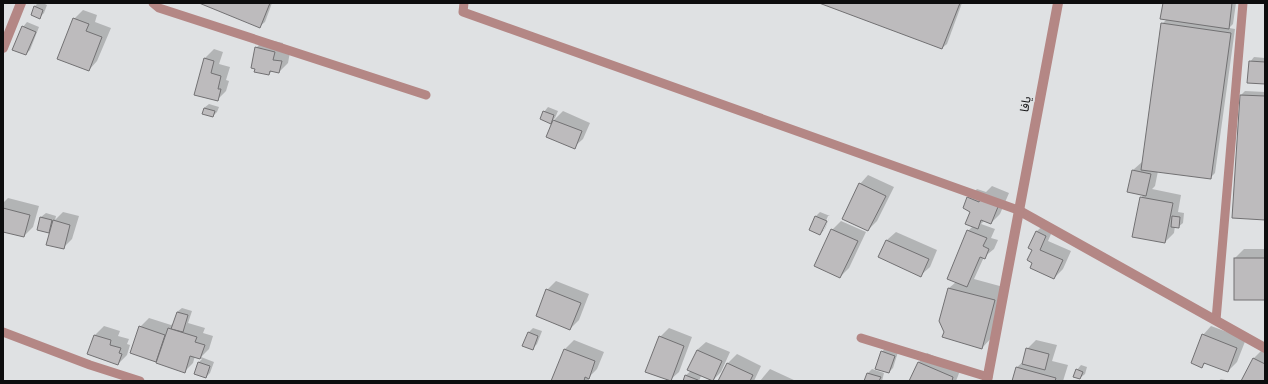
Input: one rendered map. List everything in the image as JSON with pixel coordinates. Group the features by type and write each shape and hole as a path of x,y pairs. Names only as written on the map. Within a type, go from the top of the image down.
{"street":[{"path":"3,48 21,3"},
{"name":"يافا","path":"987,379 1058,3"},
{"path":"1018,210 1265,348"}],"lane":[{"path":"153,3 159,8 426,95"},
{"path":"464,3 463,12 1018,210"},
{"path":"1216,320 1243,3"},
{"path":"3,332 90,365 140,381"},
{"path":"861,338 987,379"}],"building":[{"path":"199,3 270,3 260,28"},
{"path":"819,3 960,3 942,49"},
{"path":"1163,3 1232,3 1229,29 1160,19"},
{"path":"34,6 43,10 40,19 31,15"},
{"path":"73,18 89,24 86,31 102,37 89,71 57,59"},
{"path":"1161,23 1231,33 1211,179 1141,170"},
{"path":"22,26 36,32 26,55 12,50"},
{"path":"255,47 275,52 273,60 282,61 279,73 270,71 269,75 254,72 255,69 251,68"},
{"path":"204,58 214,61 211,73 221,76 218,89 221,89 218,101 194,95"},
{"path":"1249,61 1265,62 1265,84 1247,83"},
{"path":"1240,95 1265,96 1265,220 1232,218"},
{"path":"204,108 215,111 213,117 202,114"},
{"path":"543,111 554,115 551,124 540,119"},
{"path":"553,120 582,131 575,149 546,137"},
{"path":"1132,170 1151,174 1146,196 1127,192"},
{"path":"859,183 886,196 868,231 842,219"},
{"path":"982,194 1000,202 991,224 981,220 978,229 965,224 970,212 963,208 967,197 979,202"},
{"path":"1140,197 1173,203 1165,243 1132,237"},
{"path":"3,208 30,215 24,237 3,232"},
{"path":"815,216 827,221 820,235 809,230"},
{"path":"1172,216 1180,217 1179,228 1171,227"},
{"path":"40,217 52,220 49,233 37,230"},
{"path":"53,220 70,225 64,249 46,245"},
{"path":"831,229 858,241 840,278 814,266"},
{"path":"967,230 987,238 983,246 989,249 985,259 980,257 967,287 947,279"},
{"path":"1036,231 1046,236 1040,250 1063,260 1054,279 1030,268 1032,263 1027,260 1032,250 1028,248"},
{"path":"886,240 929,259 921,277 878,257"},
{"path":"1234,258 1265,258 1265,300 1234,300"},
{"path":"948,288 995,300 982,349 942,337 944,332 939,321"},
{"path":"546,289 581,303 570,330 536,316"},
{"path":"177,312 188,315 183,332 171,329"},
{"path":"139,326 165,335 156,362 130,353"},
{"path":"168,328 197,337 195,342 205,345 200,359 190,356 185,373 156,363"},
{"path":"528,332 538,336 533,350 522,346"},
{"path":"1202,334 1237,348 1228,372 1204,363 1202,368 1191,363"},
{"path":"94,335 111,340 110,345 121,348 119,353 122,354 118,365 87,354"},
{"path":"659,336 684,346 671,381 645,372"},
{"path":"1026,348 1049,354 1045,370 1022,364"},
{"path":"564,349 595,361 589,379 585,377 584,381 551,381"},
{"path":"697,350 722,361 713,381 687,370"},
{"path":"881,351 895,356 889,373 875,369"},
{"path":"1253,358 1265,364 1265,381 1241,381"},
{"path":"198,362 210,366 206,378 194,374"},
{"path":"918,362 953,377 952,381 909,381"},
{"path":"727,363 753,375 750,381 718,381"},
{"path":"1016,367 1056,378 1055,381 1012,381"},
{"path":"1076,369 1083,372 1080,379 1073,377"},
{"path":"867,373 881,377 879,381 864,381"},
{"path":"685,375 698,380 683,381"}]}
